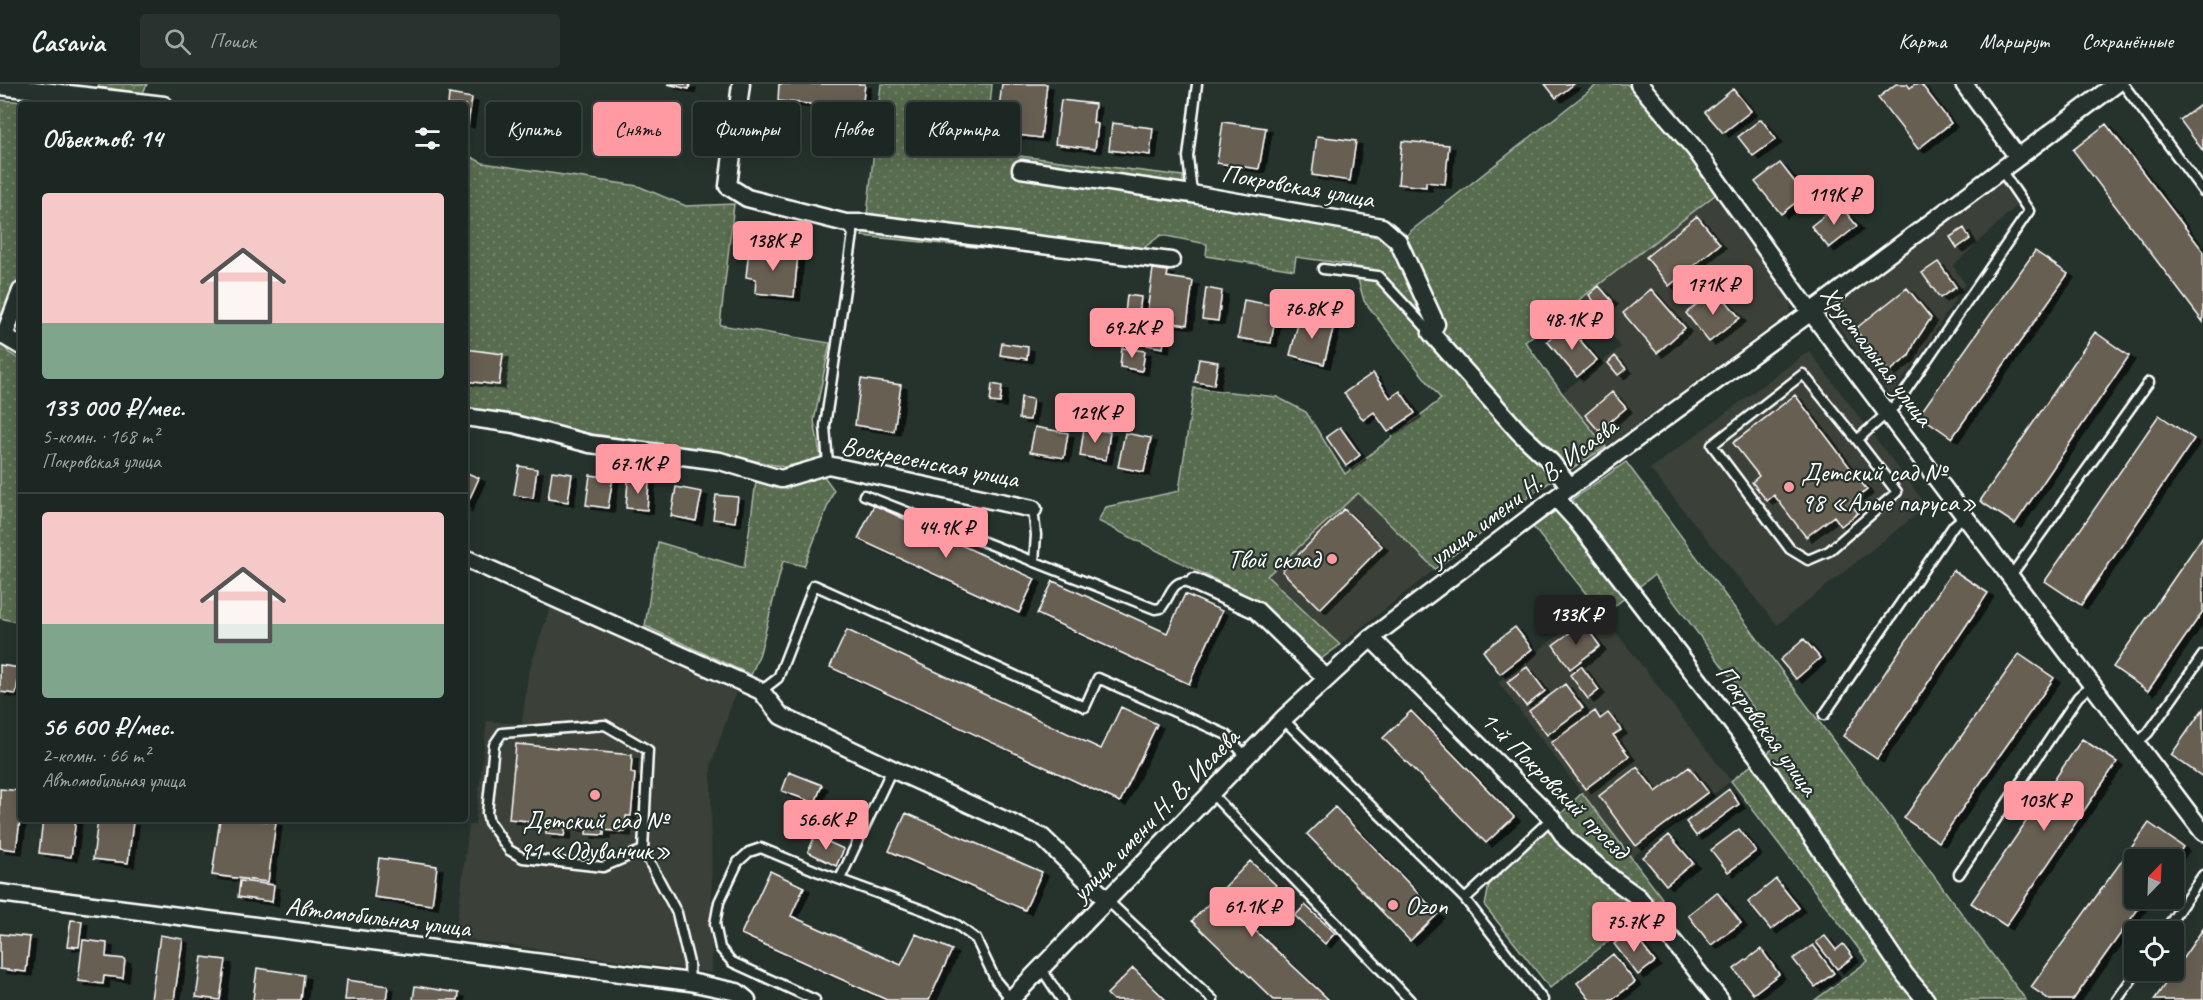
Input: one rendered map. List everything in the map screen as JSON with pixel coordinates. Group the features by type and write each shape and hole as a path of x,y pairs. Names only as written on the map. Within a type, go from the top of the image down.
{"street":[{"path":"741,84 728,186 747,198 846,223 866,223 1171,261"},
{"name":"Хрустальная улица","path":"1640,84 1695,149 1811,312 1888,412 2009,578 2203,832"},
{"path":"1964,84 2018,157"},
{"name":"улица имени Н. В. Исаева","path":"1010,1000 1283,719 1371,638 1570,487 1811,312 2116,84"},
{"path":"0,86 116,102"},
{"name":"Покровская улица","path":"1021,169 1191,194 1382,226 1398,241 1436,324 1431,333"},
{"path":"18,299 4,336 18,344"},
{"path":"1431,333 1519,432 1552,463 1570,487"},
{"name":"Воскресенская улица","path":"468,417 514,424 590,444 720,461 782,479 828,465 1033,509"},
{"name":"Покровская улица","path":"1556,498 1576,520 1761,761 1905,975 1926,1000"},
{"path":"468,559 761,691 780,716 892,770 1042,837 1108,901"},
{"path":"1194,582 1257,610 1326,678"},
{"name":"1-й Покровский проезд","path":"1371,638 1552,818 1566,839 1614,880 1638,897 1720,1000"},
{"name":"Автомобильная улица","path":"0,893 690,982 737,992 747,1000"}],"lane":[{"path":"1191,194 1188,157 1197,84"},
{"path":"2123,84 2203,191"},
{"path":"1857,440 1903,395 2029,211 2001,170"},
{"path":"828,465 825,426 853,234 846,223"},
{"path":"1323,268 1378,276 1431,333"},
{"path":"1803,374 1857,440 1897,492 1829,552 1808,560 1790,549 1712,445 1803,374"},
{"path":"2009,578 2149,382"},
{"path":"864,495 1155,609 1161,608 1171,588 1185,581 1194,582"},
{"path":"1033,509 1036,535 1034,562"},
{"path":"1824,715 1954,525 1965,516"},
{"path":"761,691 778,678 814,585 1085,707 1098,678 1227,735 1246,757"},
{"path":"2137,743 2148,733 2203,655"},
{"path":"1959,874 2078,697 2091,685"},
{"path":"1283,719 1465,899 1543,1000"},
{"path":"643,850 603,867 523,858 509,850 489,822 487,813 494,745 502,733 605,725 648,750 643,850 677,913 689,963 690,982"},
{"path":"840,879 892,770"},
{"path":"1211,793 1410,1000"},
{"path":"1465,899 1552,818"},
{"path":"815,1000 732,962 720,948 715,924 719,902 738,862 749,852 761,848 957,925 976,939 996,981 1010,1000"},
{"path":"2172,921 2203,875"},
{"path":"1108,901 1213,1000"},
{"path":"1041,968 1062,1000"},
{"path":"2117,1000 2130,981"}],"shaded area":[{"path":"2011,174 2027,196 1953,266 1965,284 1918,359 1890,396 1832,318 1833,310 1839,302"},
{"path":"1716,194 1792,298 1790,313 1606,447 1562,393 1621,347 1582,297"},
{"name":"Детский сад № 98 «Алые паруса»","path":"1809,351 1927,506 1777,625 1650,469"},
{"path":"1358,493 1435,569 1340,645 1266,576"},
{"name":"Детский сад № 91 «Одуванчик»","path":"551,605 736,692 711,765 712,973 455,938 469,825 475,825 487,721 522,724 528,674"},
{"path":"1596,606 1731,781 1631,858 1498,682"}],"green space":[{"path":"99,84 147,84 143,93 98,87"},
{"path":"881,84 992,84 990,102 906,102 906,156 1019,156 1183,176 1183,201 1342,229 1380,238 1392,250 1412,230 1598,84 1627,84 1689,152 1716,194 1525,342 1562,393 1606,447 1539,489 1435,569 1358,493 1267,576 1340,645 1321,659 1260,602 1098,521 1106,507 1179,491 1194,388 1277,397 1306,412 1345,474 1441,399 1364,301 1354,265 1296,257 1294,270 1206,256 1207,244 1161,235 1125,262 862,236 867,215 873,156 894,156 894,102 879,102"},
{"path":"0,100 26,102 18,102 18,281 0,322"},
{"path":"468,156 483,163 638,186 686,206 734,204 720,325 830,343 814,421 821,458 784,467 720,453 593,434 468,411"},
{"path":"0,341 9,353 18,358 18,622 0,618"},
{"path":"1626,462 2026,1000 1815,1000 1868,961 1731,781 1780,743 1654,575 1603,615 1533,527"},
{"path":"823,475 834,490 804,566 783,561 760,653 751,675 645,626 658,542 744,568 756,482 784,489"},
{"path":"1582,793 1662,898 1550,988 1485,906 1489,885"}],"building":[{"path":"667,84 690,84 689,89"},
{"path":"779,84 865,84 863,102 812,102 812,104 778,101"},
{"path":"1002,84 1047,84 1041,138 1020,135 1020,102 1000,102"},
{"path":"1545,84 1574,84 1556,98"},
{"path":"1896,84 1907,84 1910,88 1915,84 1921,84 1951,123 1918,149 1878,98"},
{"path":"1733,89 1751,111 1723,133 1705,112"},
{"path":"449,94 472,98 468,124 468,102 448,102"},
{"path":"1061,100 1095,104 1093,123 1098,124 1095,149 1055,144"},
{"path":"2203,103 2203,151 2180,120"},
{"path":"1761,119 1776,139 1753,156 1738,137"},
{"path":"1223,122 1266,128 1259,169 1217,163"},
{"path":"1112,123 1153,128 1150,155 1109,150"},
{"path":"2106,124 2203,251 2203,322 2073,150"},
{"path":"1317,136 1356,141 1350,181 1312,175"},
{"path":"1402,141 1449,145 1445,184 1426,182 1426,187 1398,184"},
{"path":"1780,163 1805,195 1781,214 1755,182"},
{"path":"1839,204 1857,226 1829,248 1811,226"},
{"path":"1697,216 1720,244 1669,286 1646,257"},
{"path":"1964,228 1970,239 1957,248 1950,237"},
{"path":"749,249 798,254 794,297 755,293 756,279 746,277"},
{"path":"2035,251 2068,274 1952,438 1919,415"},
{"path":"1938,262 1956,287 1940,298 1922,273"},
{"path":"1153,269 1168,271 1167,277 1193,281 1187,325 1146,319"},
{"path":"1599,286 1612,301 1601,310 1589,295"},
{"path":"1206,288 1222,291 1218,321 1202,319"},
{"path":"1907,288 1931,318 1915,342 1909,356 1889,372 1855,329"},
{"path":"1651,289 1685,328 1657,353 1623,313"},
{"path":"1716,289 1740,318 1709,342 1686,313"},
{"path":"1127,295 1141,297 1139,315 1125,314"},
{"path":"1244,300 1277,306 1271,343 1238,338"},
{"path":"1300,316 1334,325 1324,364 1290,355"},
{"path":"1567,325 1597,360 1577,377 1547,341"},
{"path":"1150,330 1165,333 1163,348 1147,345"},
{"path":"2095,332 2129,356 2015,524 1980,501"},
{"path":"1002,343 1028,347 1027,359 1000,355"},
{"path":"1122,348 1145,351 1142,371 1120,367"},
{"path":"468,349 503,354 499,385 468,381"},
{"path":"1615,356 1626,369 1618,375 1608,363"},
{"path":"1199,359 1218,362 1214,385 1195,382"},
{"path":"1373,373 1390,398 1400,391 1415,413 1388,432 1374,412 1363,420 1344,393"},
{"path":"861,379 901,385 894,431 855,425"},
{"path":"992,384 1002,386 1000,403 990,402"},
{"path":"1612,392 1626,408 1599,431 1585,415"},
{"path":"1795,395 1867,490 1850,503 1858,513 1841,526 1834,516 1806,537 1774,495 1767,501 1752,482 1759,476 1733,443"},
{"path":"1021,397 1033,399 1030,420 1019,419"},
{"path":"2159,415 2194,439 2081,605 2045,581"},
{"path":"1035,427 1068,433 1064,458 1030,452"},
{"path":"1340,427 1360,455 1346,466 1326,437"},
{"path":"1084,428 1110,432 1106,460 1080,456"},
{"path":"1125,433 1151,438 1144,472 1118,467"},
{"path":"519,466 537,469 533,498 514,495"},
{"path":"552,471 572,474 568,502 548,499"},
{"path":"468,473 479,478 468,502"},
{"path":"590,475 613,478 608,508 586,505"},
{"path":"628,480 649,482 647,510 626,508"},
{"path":"676,487 702,492 696,521 671,516"},
{"path":"716,495 738,497 735,522 713,519"},
{"path":"874,505 1035,579 1019,613 858,539"},
{"name":"Твой склад","path":"1344,509 1382,546 1320,609 1282,571"},
{"path":"2203,536 2203,611 2148,691 2113,667"},
{"path":"1953,570 1988,593 1877,759 1843,736"},
{"path":"1053,581 1167,633 1185,594 1222,611 1189,684 1037,614"},
{"path":"1583,623 1600,646 1570,669 1553,645"},
{"path":"1515,627 1532,649 1500,674 1483,651"},
{"path":"847,630 1101,749 1121,707 1157,724 1120,802 830,667"},
{"path":"1804,639 1820,658 1796,679 1780,660"},
{"path":"2019,654 2054,678 1939,842 1904,818"},
{"path":"0,665 18,668 16,694 0,692"},
{"path":"1581,666 1599,690 1588,699 1570,675"},
{"path":"1527,667 1545,691 1526,706 1507,682"},
{"path":"1565,684 1583,708 1547,735 1529,711"},
{"path":"2203,709 2203,777 2171,755"},
{"path":"1411,711 1514,817 1486,843 1383,738"},
{"path":"1595,711 1600,719 1608,713 1621,730 1613,735 1629,756 1585,789 1551,743"},
{"path":"2082,739 2117,762 2006,926 1971,903"},
{"path":"516,744 632,755 631,773 635,774 631,816 626,816 625,832 604,830 604,835 586,834 587,828 566,826 564,836 546,834 546,827 528,825 528,821 509,819"},
{"path":"1637,767 1656,792 1689,767 1708,792 1636,846 1599,796"},
{"path":"789,772 822,785 815,803 782,791"},
{"path":"0,789 18,791 20,822 16,850 0,848"},
{"path":"1729,789 1739,804 1696,836 1686,822"},
{"path":"1335,807 1438,914 1410,941 1307,834"},
{"path":"906,813 1042,872 1025,910 889,851"},
{"path":"43,822 76,822 71,857 39,853"},
{"path":"98,822 133,822 128,863 93,859"},
{"path":"220,822 276,822 268,882 212,875"},
{"path":"2149,823 2183,847 2182,849 2130,849"},
{"path":"1739,829 1756,851 1728,872 1711,850"},
{"path":"1669,835 1693,863 1666,885 1643,857"},
{"path":"815,836 844,849 836,866 808,852"},
{"path":"379,858 437,866 432,905 374,897"},
{"path":"2124,858 2124,909 2138,909 2130,921 2124,921 2124,929 2073,1000 2050,1000 2031,987"},
{"path":"1250,861 1276,885 1243,919 1329,1000 1274,1000 1192,921"},
{"path":"770,871 804,887 791,916 901,965 916,934 952,950 929,1000 887,1000 741,934"},
{"path":"1776,879 1799,908 1771,930 1748,902"},
{"path":"240,881 274,885 272,902 238,897"},
{"path":"1717,892 1741,923 1711,945 1688,915"},
{"path":"1305,905 1335,933 1325,944 1295,916"},
{"path":"71,920 82,921 79,947 67,946"},
{"path":"2203,929 2203,1000 2154,1000 2167,981 2184,981 2184,957"},
{"path":"1631,931 1655,962 1638,975 1614,944"},
{"path":"0,934 30,937 26,972 0,969"},
{"path":"160,935 183,939 174,1000 151,1000"},
{"path":"1825,936 1836,950 1843,944 1853,957 1837,969 1816,942"},
{"path":"83,940 107,943 106,957 125,959 123,978 104,976 103,984 78,981"},
{"path":"1813,945 1834,973 1815,987 1793,959"},
{"path":"1761,949 1779,974 1753,994 1734,969"},
{"path":"1613,954 1635,982 1612,1000 1590,1000 1577,983"},
{"path":"202,957 226,960 220,1000 196,997"},
{"path":"257,968 304,975 301,1000 253,1000"},
{"path":"1133,968 1166,1000 1113,1000 1107,994"},
{"path":"347,980 388,986 386,1000 345,1000"},
{"path":"415,986 459,993 458,1000 413,1000"}],"place":[{"name":"Детский сад № 98 «Алые паруса»","path":"1789,487"},
{"name":"Твой склад","path":"1332,559"},
{"name":"Детский сад № 91 «Одуванчик»","path":"595,795"},
{"name":"Ozon","path":"1393,905"}]}
